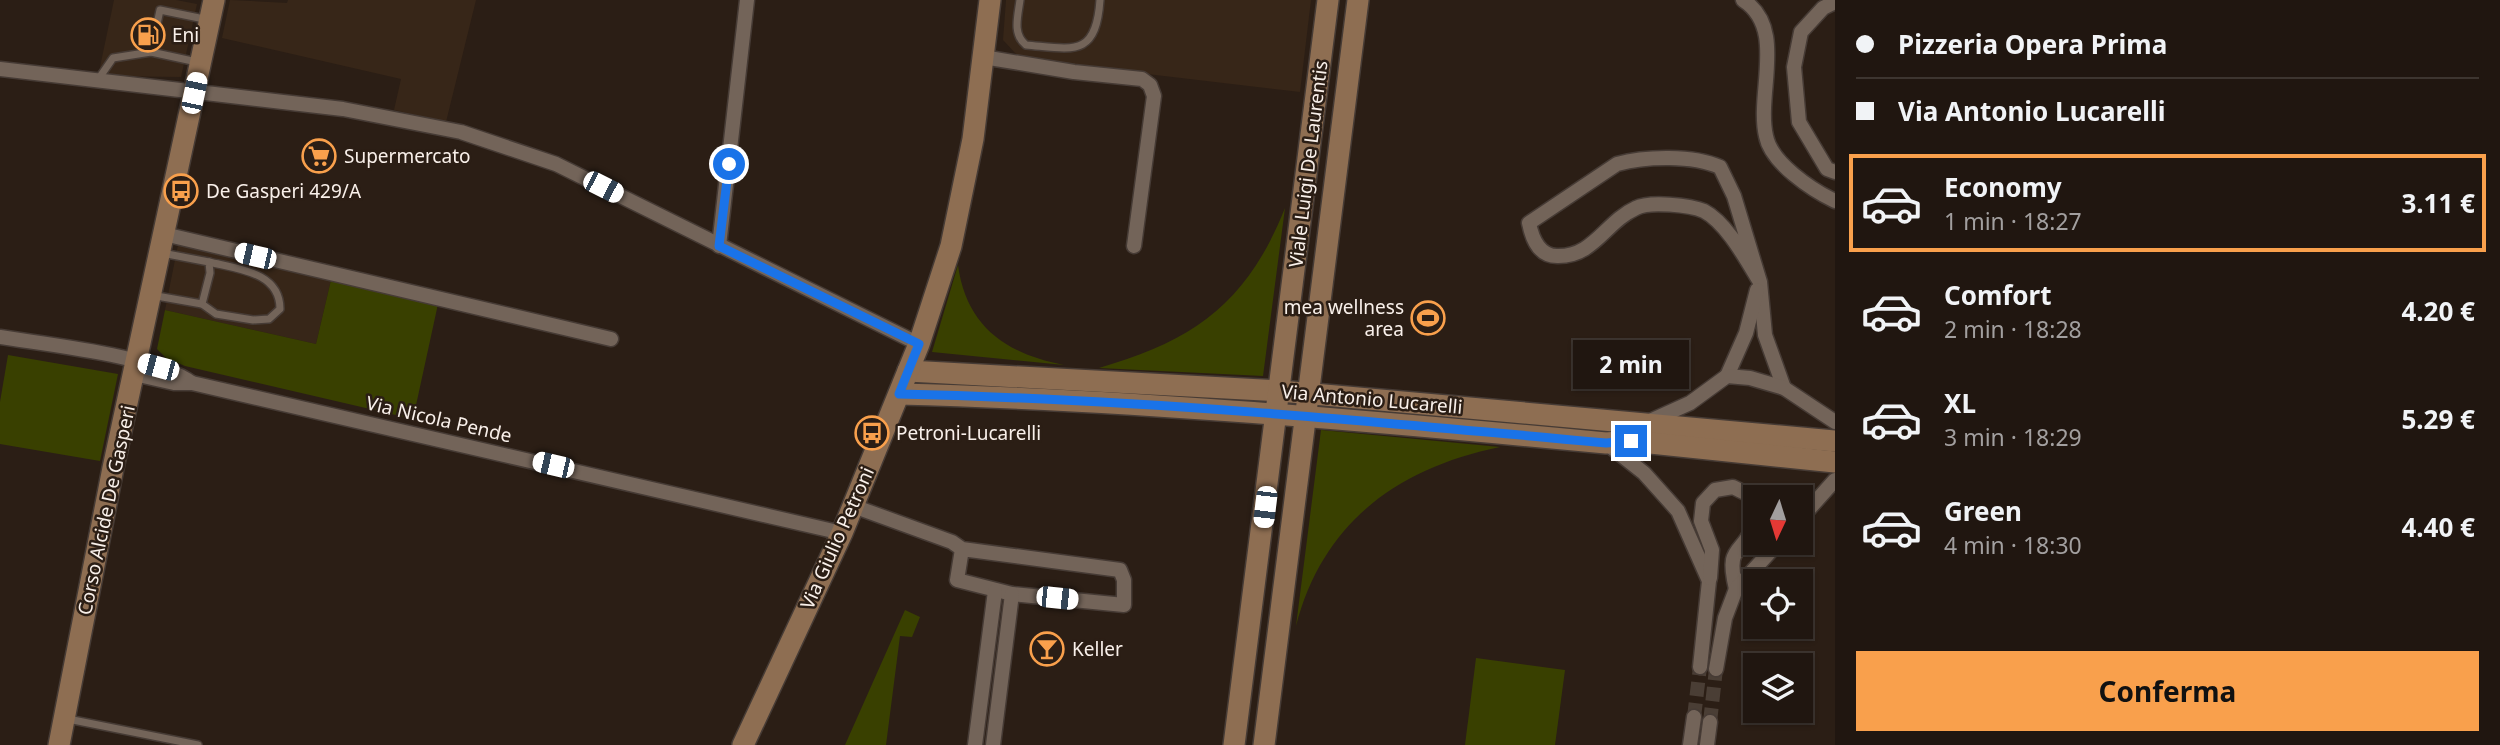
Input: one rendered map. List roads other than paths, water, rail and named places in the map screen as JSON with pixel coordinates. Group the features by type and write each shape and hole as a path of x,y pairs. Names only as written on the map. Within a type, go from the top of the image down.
{"street":[{"path":"719,246 747,0"},
{"name":"Via Giulio Petroni","path":"743,745 842,533 919,344 951,246 973,139 990,0"},
{"name":"Viale Luigi De Laurentis","path":"1234,745 1328,0"},
{"name":"Viale Luigi De Laurentis","path":"1264,745 1358,0"},
{"path":"1743,0 1755,8 1767,32 1766,138 1786,167 1816,191 1835,201"},
{"path":"1835,2 1823,8 1801,32 1794,67 1799,122 1826,169 1835,172"},
{"name":"Corso Alcide De Gasperi","path":"59,745 150,295 212,10"},
{"path":"983,57 1074,72 1142,79 1150,85 1154,96 1134,246"},
{"path":"0,69 343,109 461,132 556,164 919,344"},
{"path":"1631,441 1645,423 1689,404 1727,376 1746,333 1760,282 1732,238 1704,211 1650,203 1633,208 1592,246 1575,256 1552,256 1541,251 1532,236 1529,223 1617,164 1630,160 1706,161 1720,167 1734,196 1760,282 1765,335 1784,388"},
{"path":"161,243 611,339"},
{"path":"1746,333 1765,335"},
{"name":"Via Nicola Pende","path":"0,337 136,368 174,383 192,383 842,533"},
{"name":"Via Antonio Lucarelli","path":"908,371 1278,402 1645,423 1835,442"},
{"path":"1727,376 1750,377 1784,388 1835,422"},
{"name":"Via Antonio Lucarelli","path":"899,394 1278,402"},
{"name":"Via Antonio Lucarelli","path":"1307,404 1606,443 1631,441 1835,463"},
{"path":"1606,443 1644,473 1678,511 1709,581"},
{"path":"1813,505 1835,480"},
{"path":"1700,667 1712,550 1702,521 1703,503 1715,490 1733,487 1743,492"},
{"path":"853,506 952,542 962,549 1108,566 1120,570 1124,580 1124,605 1013,594 957,580 962,549"},
{"path":"1736,589 1731,569 1733,554 1743,540"},
{"path":"1716,669 1725,618 1736,589 1767,555"},
{"path":"975,745 995,591"},
{"path":"993,745 1013,594"},
{"path":"1690,745 1694,717"},
{"path":"1707,745 1710,722"}],"lane":[{"path":"1020,0 1017,32 1020,40 1026,45 1074,49 1084,45 1093,33 1100,0"},
{"path":"151,52 160,10 212,10"},
{"path":"97,82 113,58 151,52 201,62"},
{"path":"150,295 202,304 216,314 253,320 269,318 280,309 280,295 268,280 209,262 161,243"},
{"path":"202,304 210,273 209,262"},
{"path":"64,718 198,745"}],"tunnel":[{"path":"1694,717 1700,667"},
{"path":"1710,722 1716,669"}],"place":[{"name":"Eni","path":"148,35"},
{"name":"Supermercato","path":"319,156"},
{"name":"De Gasperi 429/A","path":"181,191"},
{"name":"mea wellness area","path":"1428,318"},
{"name":"Petroni-Lucarelli","path":"872,433"},
{"name":"Keller","path":"1047,649"}]}
